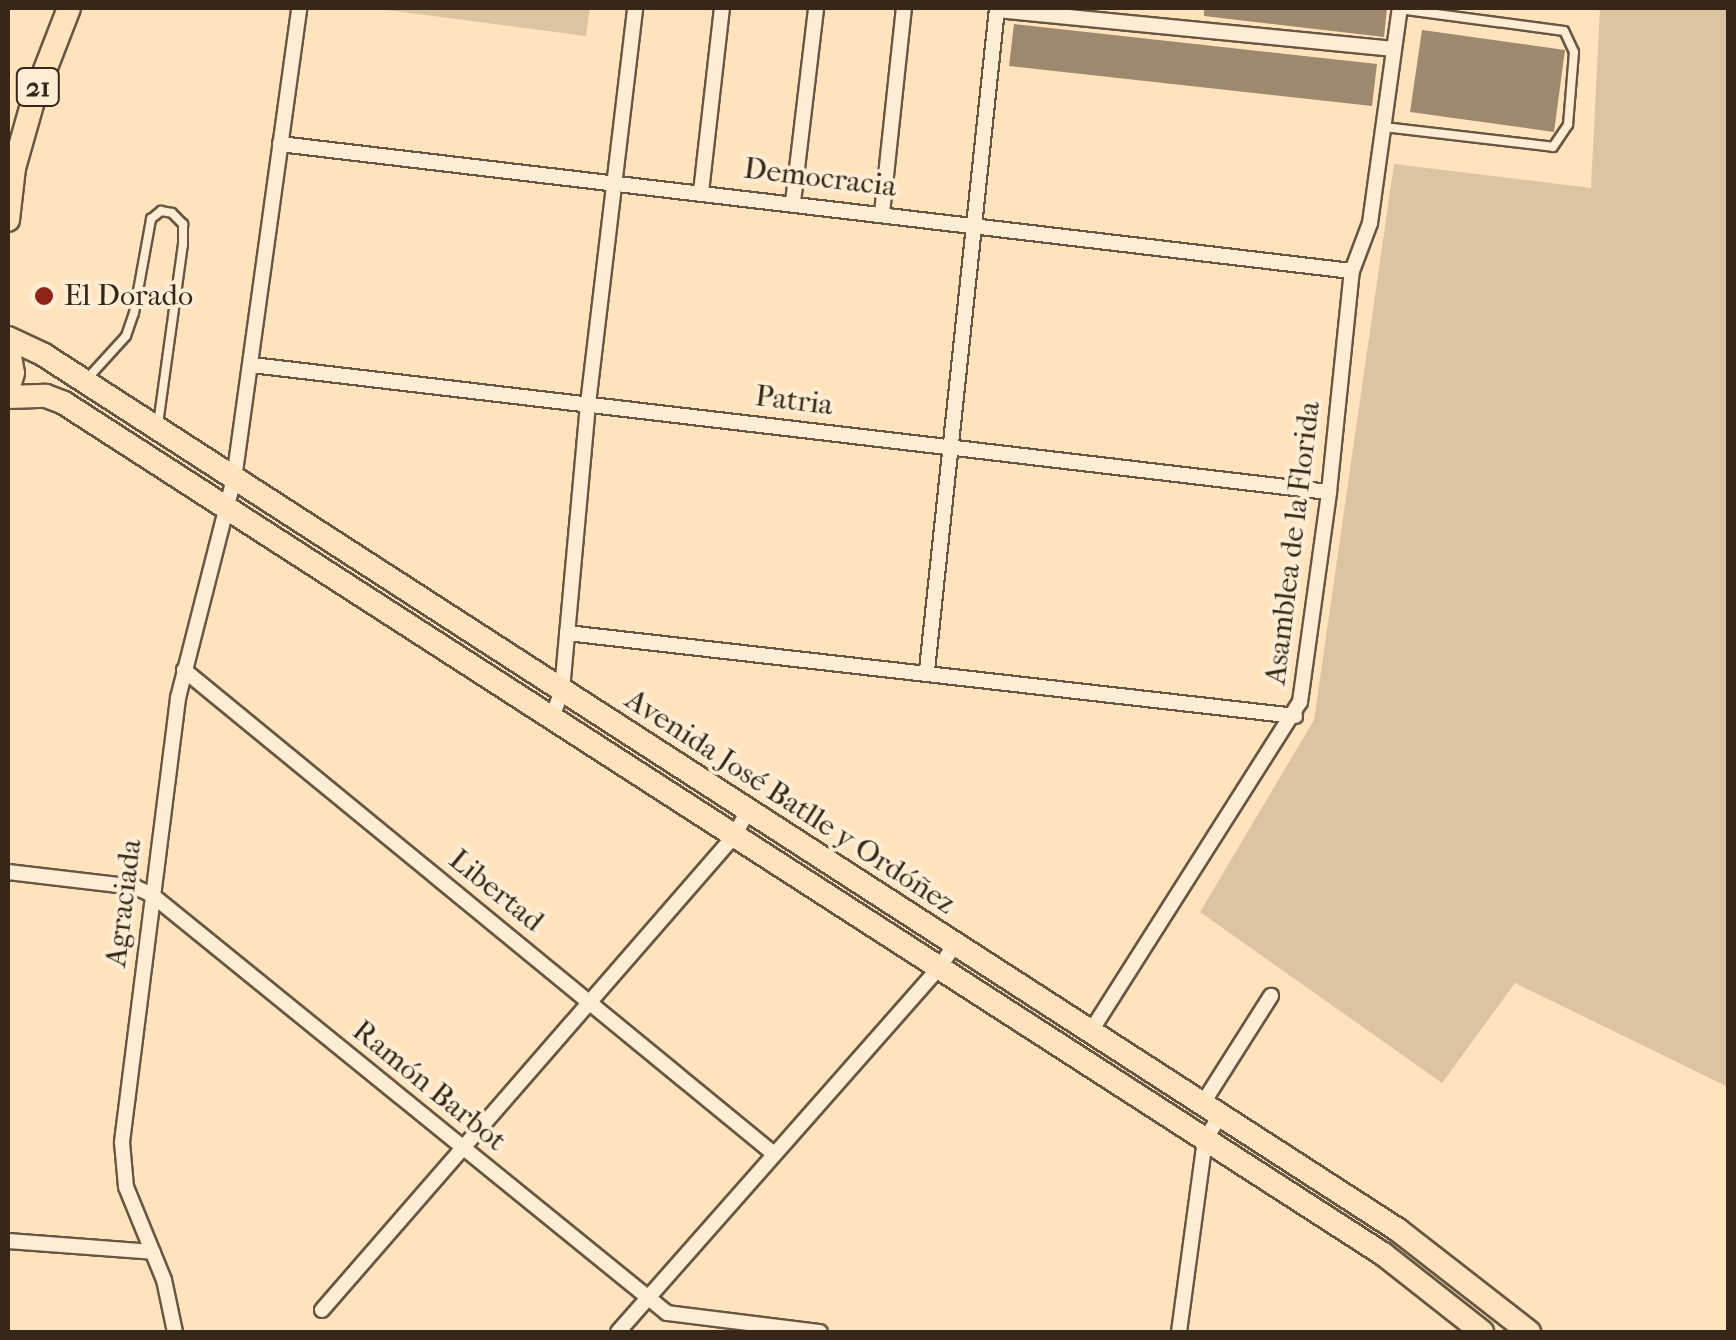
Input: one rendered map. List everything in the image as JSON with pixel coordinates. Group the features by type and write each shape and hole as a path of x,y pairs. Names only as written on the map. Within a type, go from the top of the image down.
{"main road":[{"name":"21","path":"8,220 11,172 32,101 69,8"},
{"name":"Avenida José Batlle y Ordóñez","path":"8,342 85,382 1398,1230 1529,1332"},
{"path":"8,342 13,373 8,393"},
{"name":"Avenida José Batlle y Ordóñez","path":"8,393 46,396 64,404 228,508 1383,1254 1475,1326"}],"street":[{"name":"Agraciada","path":"175,1332 153,1252 126,1187 122,1156 152,896 184,670 234,479 299,8"},
{"path":"552,715 562,690 588,404 636,8"},
{"path":"701,192 722,8"},
{"path":"793,202 816,8"},
{"path":"882,212 904,8"},
{"name":"Asamblea de la Florida","path":"1091,1031 1296,716 1330,492 1352,272 1370,223 1400,8"},
{"path":"926,670 997,9 1394,49"},
{"name":"Democracia","path":"280,144 882,212 1352,272"},
{"name":"Patria","path":"252,365 1330,492"},
{"path":"568,633 926,670 1296,716"},
{"name":"Libertad","path":"184,670 774,1154"},
{"path":"322,1310 734,836 750,810"},
{"name":"Ramón Barbot","path":"8,872 135,888 152,896 667,1314 820,1332"},
{"path":"618,1332 939,968 955,944"},
{"path":"1179,1332 1212,1109 1271,996"},
{"path":"8,1241 153,1252"},
{"path":"1475,1326 1485,1296"}],"lane":[{"path":"1384,126 1552,147 1568,125 1574,52 1564,31 1400,8"},
{"path":"85,382 126,336 134,313 151,219 160,211 172,212 182,224 183,244 158,429"}],"shaded area":[{"path":"371,8 590,8 586,36"},
{"path":"1600,8 1728,8 1728,1087 1515,983 1442,1083 1200,912 1314,720 1394,164 1591,188"}],"building":[{"path":"1204,8 1387,8 1384,37 1204,16"},
{"path":"1014,24 1377,64 1372,106 1009,66"},
{"path":"1422,30 1565,50 1554,132 1410,112"}],"place":[{"name":"El Dorado","path":"44,296"}]}
